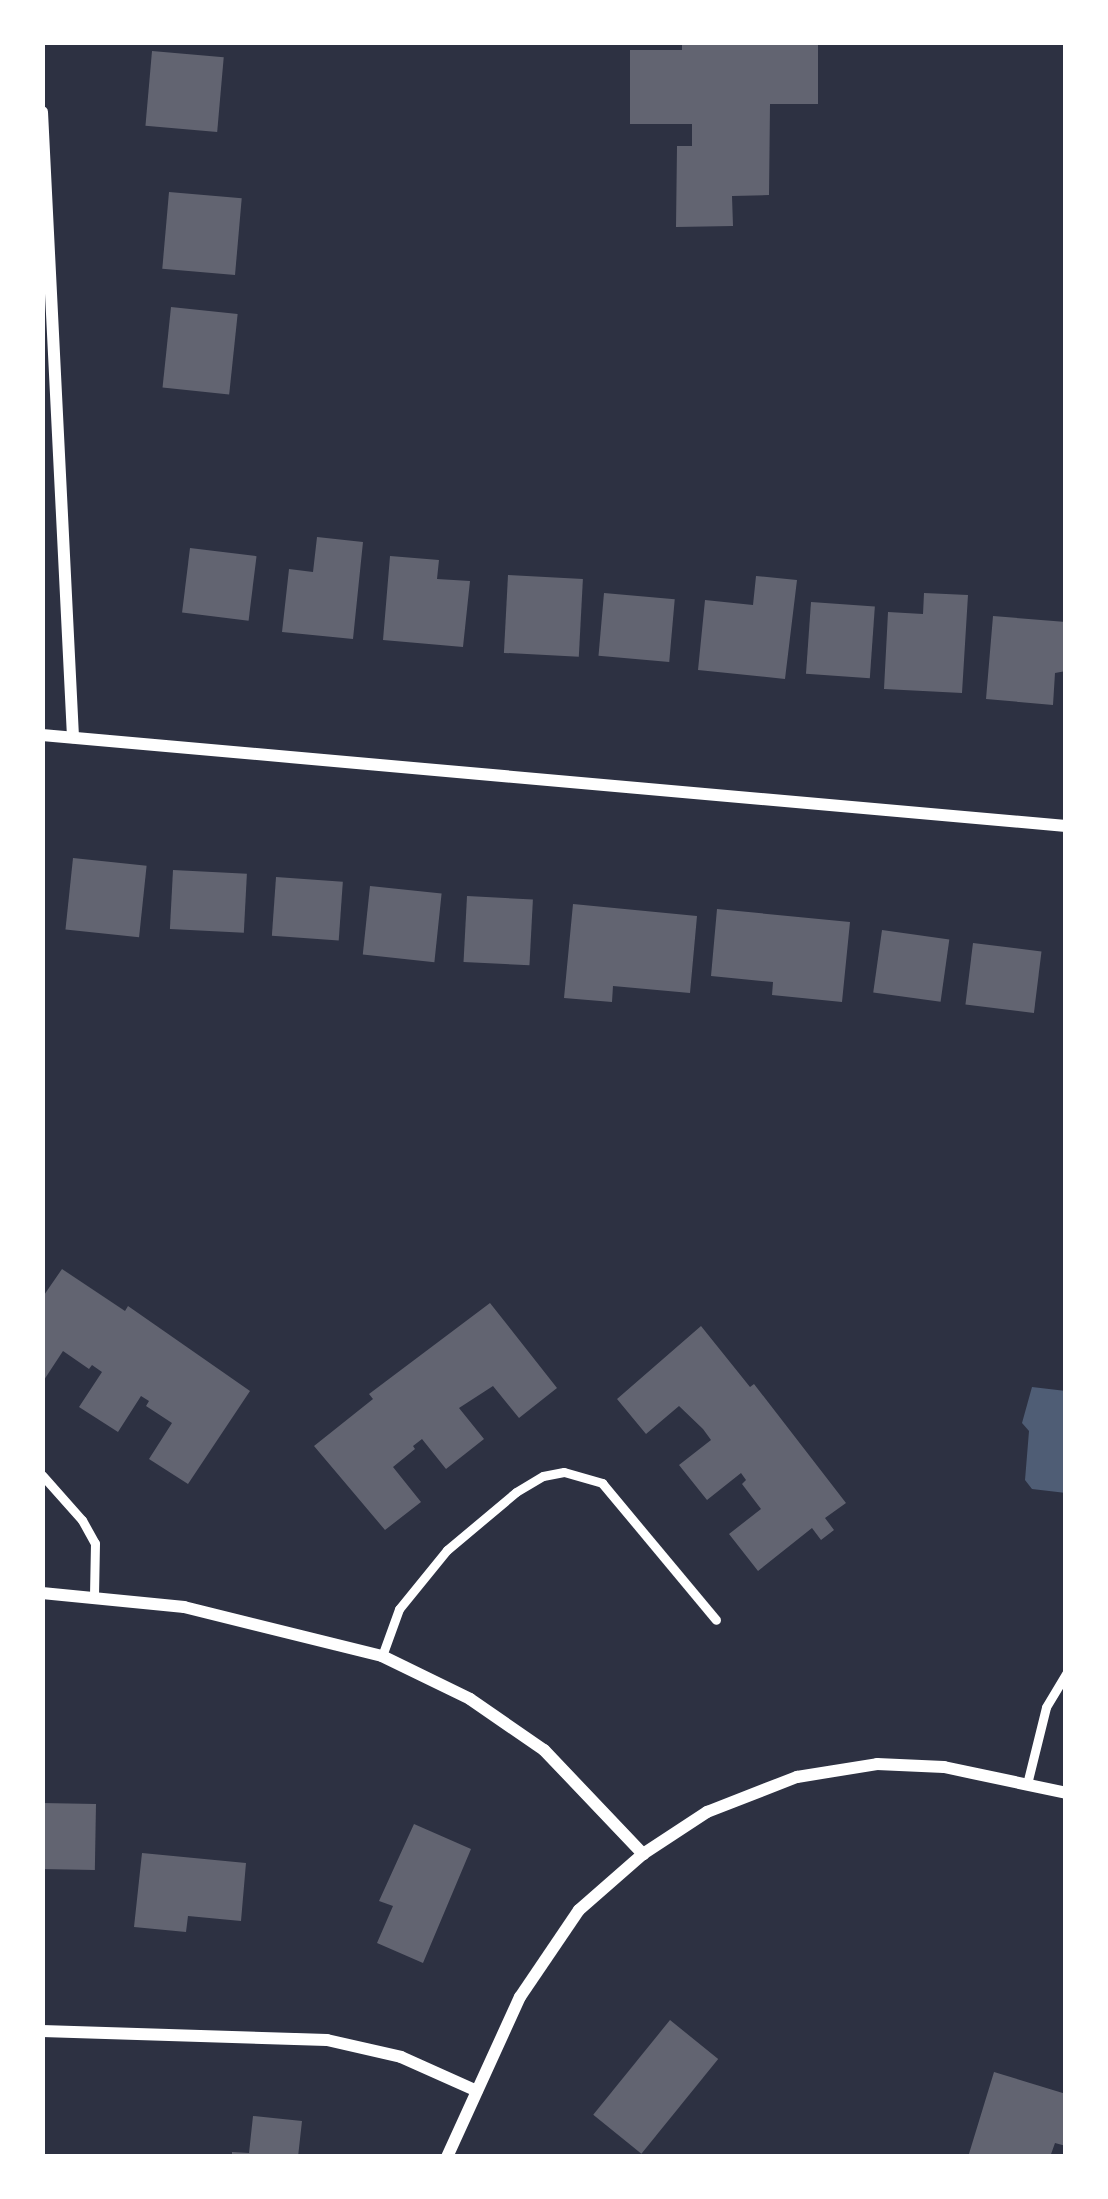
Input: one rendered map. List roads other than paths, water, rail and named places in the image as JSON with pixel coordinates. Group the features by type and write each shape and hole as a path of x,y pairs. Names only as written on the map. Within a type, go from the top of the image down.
{"street":[{"path":"42,112 73,737"},
{"path":"42,734 1066,826"},
{"path":"42,1592 184,1607 382,1656 470,1699 544,1750 643,1854"},
{"path":"447,2157 546,1954 579,1910 643,1854 707,1812 752,1792 839,1768 944,1767 1066,1792"},
{"path":"42,2031 327,2040 401,2057 477,2091"}],"lane":[{"path":"382,1656 399,1609 447,1550 516,1492 543,1476 564,1472 584,1474 602,1484 716,1621"},
{"path":"42,1474 95,1543 94,1594"},
{"path":"1027,1784 1046,1707 1066,1674"}],"water":[{"path":"1032,1387 1066,1391 1066,1493 1032,1489 1025,1480 1029,1431 1022,1423"}]}
